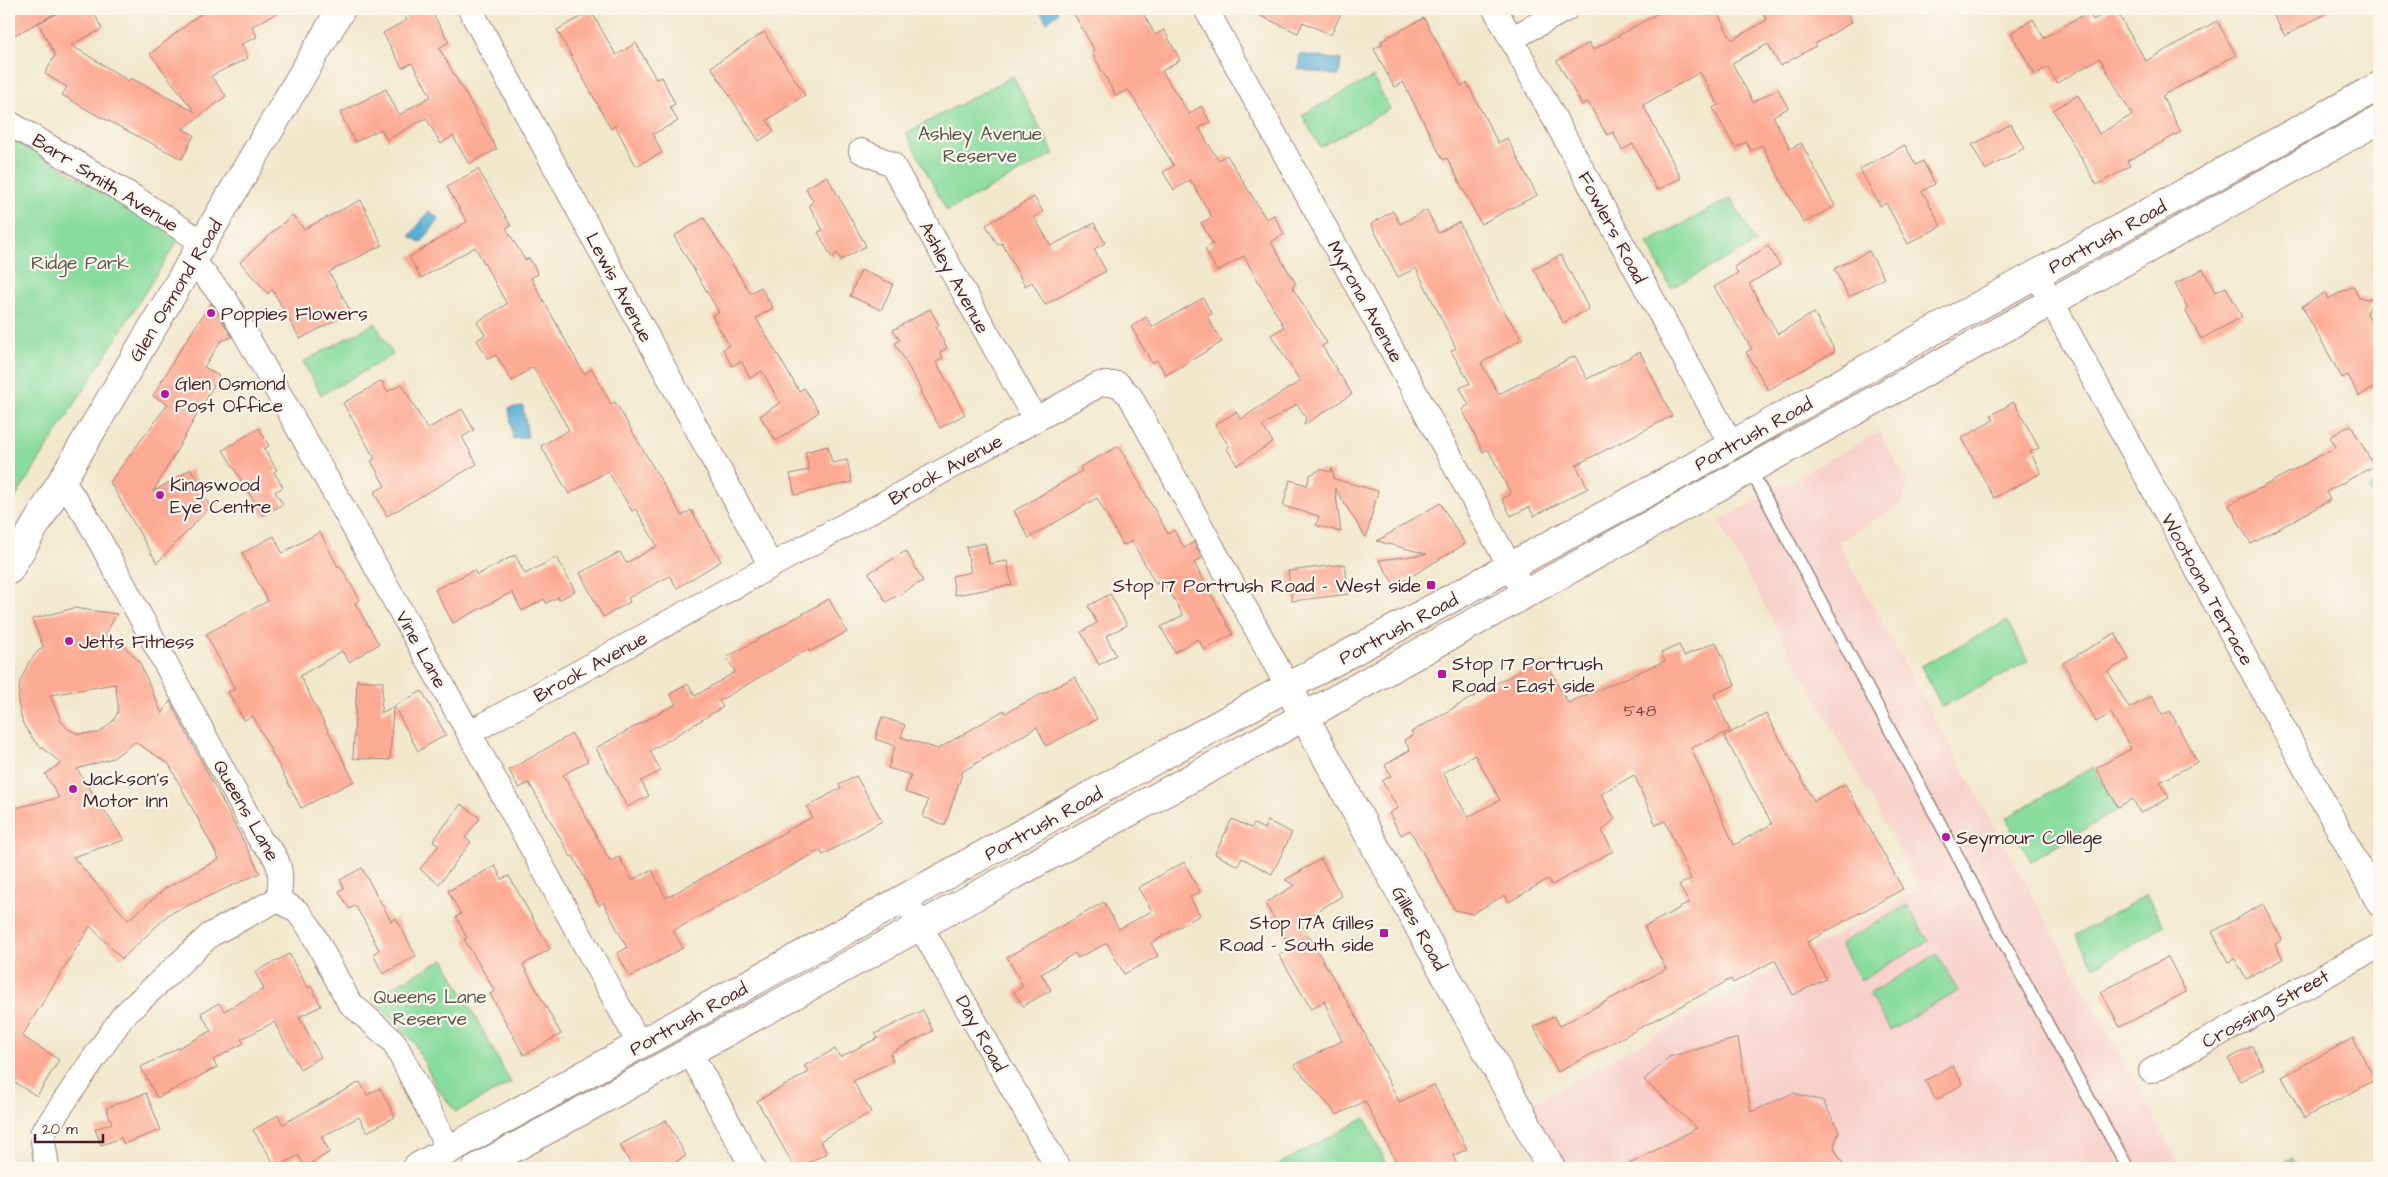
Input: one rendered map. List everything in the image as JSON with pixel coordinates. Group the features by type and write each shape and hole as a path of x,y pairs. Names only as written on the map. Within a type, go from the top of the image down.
{"main road":[{"name":"Glen Osmond Road","path":"9,570 339,9"},
{"name":"Portrush Road","path":"416,1168 1288,687 1511,568 1732,446 1924,336 2379,86"},
{"name":"Portrush Road","path":"477,1168 1304,716 2379,120"},
{"name":"Gilles Road","path":"1288,687 1551,1168"}],"street":[{"name":"Lewis Avenue","path":"470,9 771,566"},
{"name":"Myrona Avenue","path":"1206,9 1525,594"},
{"name":"Fowlers Road","path":"1494,9 1732,446"},
{"path":"1511,39 1566,9"},
{"name":"Barr Smith Avenue","path":"9,123 135,198 197,251"},
{"name":"Ashley Avenue","path":"861,151 892,164 1035,419"},
{"name":"Vine Lane","path":"197,251 245,333 469,733 640,1045"},
{"name":"Wootoona Terrace","path":"2037,275 2379,904"},
{"name":"Brook Avenue","path":"469,733 1100,384 1118,384 1130,396 1288,687"},
{"name":"Queens Lane","path":"62,481 87,517 262,841 278,859 282,880 278,899"},
{"path":"47,1168 42,1134 123,1016 210,934 278,899 298,912 310,928 349,1002 394,1042 449,1150"},
{"name":"Day Road","path":"905,899 1058,1168"},
{"name":"Crossing Street","path":"2151,1071 2379,946"},
{"path":"690,1052 753,1168"}],"lane":[{"path":"1750,469 2055,1039 2128,1168"}],"shaded area":[{"name":"Seymour College","path":"1879,432 1908,484 1901,504 1838,542 2182,1168 1557,1168 1525,1108 1920,888 1718,521"}],"green space":[{"name":"Ashley Avenue Reserve","path":"1013,76 1054,154 947,211 906,133"},
{"path":"1373,77 1390,109 1320,147 1302,115"},
{"name":"Ridge Park","path":"9,137 180,237 9,508"},
{"path":"1731,198 1756,243 1671,288 1647,243"},
{"path":"375,323 393,355 321,395 303,362"},
{"path":"2379,483 2379,508 2368,489"},
{"path":"2007,621 2028,661 1942,707 1921,666"},
{"path":"2093,767 2118,810 2031,861 2006,818"},
{"path":"2146,895 2164,926 2094,967 2076,935"},
{"path":"1907,905 1928,941 1861,980 1840,944"},
{"path":"1937,954 1958,991 1890,1030 1869,994"},
{"name":"Queens Lane Reserve","path":"444,959 511,1083 456,1112 437,1088 413,1041 372,998"},
{"path":"1365,1118 1386,1163 1377,1168 1276,1168 1275,1166"},
{"path":"2292,1158 2298,1168 2274,1168"}],"water":[{"path":"1038,9 1056,9 1059,12 1047,22"},
{"path":"1300,54 1341,60 1339,76 1298,69"},
{"path":"429,211 439,219 421,243 410,236"},
{"path":"523,406 528,437 513,439 509,408"}],"building":[{"path":"9,9 64,9 9,38"},
{"path":"66,9 92,9 102,29 71,45 129,81 131,78 195,112 150,54 199,15 212,9 286,9 252,26 257,37 241,44 248,58 211,76 226,96 183,129 194,135 182,159 62,95 67,87 45,74 55,55 38,23"},
{"path":"400,9 430,9 449,42 439,48 497,149 469,164 453,136 441,144 426,118 387,140 381,129 355,142 340,113 386,89 399,115 431,96 412,63 402,68 383,33 407,20"},
{"path":"1071,9 1141,9 1155,35 1164,30 1180,60 1162,71 1189,114 1201,106 1210,122 1199,128 1218,160 1227,155 1266,219 1274,215 1284,234 1271,242 1296,284 1292,287 1327,343 1322,346 1352,394 1304,425 1306,417 1297,404 1262,426 1273,442 1237,465 1227,449 1229,446 1215,425 1236,412 1241,419 1300,381 1271,335 1284,327 1244,256 1217,271 1205,249 1213,244 1201,223 1212,217 1190,180 1174,190 1163,172 1174,166 1128,89 1116,96 1092,53 1095,51"},
{"path":"1245,9 1343,9 1331,35 1303,22 1298,33"},
{"path":"1665,9 1715,9 1732,40 1767,20 1760,9 1845,9 1852,22 1815,44 1816,46 1780,66 1768,44 1732,63 1753,102 1778,89 1788,108 1773,116 1790,149 1801,143 1835,206 1804,223 1762,145 1751,151 1746,142 1735,148 1713,108 1718,105 1700,72 1643,105 1681,178 1657,190 1633,144 1622,150 1613,132 1607,135 1588,102 1582,105 1557,61 1589,43 1593,50"},
{"path":"2115,9 2146,61 2217,21 2236,55 2162,96 2181,132 2127,161 2130,166 2097,185 2053,110 2078,95 2099,134 2132,115 2100,58 2057,83 2048,67 2035,75 2011,33 2033,19 2044,38 2088,12 2093,20"},
{"path":"2270,9 2334,9 2285,36"},
{"path":"591,11 616,55 636,43 656,79 662,77 675,104 670,107 678,121 653,134 662,153 636,166 615,125 611,129 557,30"},
{"path":"1424,18 1461,86 1467,83 1498,143 1507,138 1537,195 1481,224 1447,158 1443,160 1403,82 1394,87 1374,49 1383,44 1381,41"},
{"path":"764,32 805,95 767,120 774,131 759,141 711,67"},
{"path":"2011,124 2024,148 1985,170 1972,145"},
{"path":"1905,145 1916,165 1923,161 1935,184 1922,191 1941,226 1908,244 1886,203 1880,206 1860,169"},
{"path":"478,169 511,226 506,228 525,260 529,258 538,274 531,278 584,374 592,369 611,404 615,402 682,516 691,510 721,561 677,588 670,576 628,598 630,602 603,617 580,573 620,552 626,563 657,546 636,509 632,511 608,471 569,494 541,446 569,430 533,367 512,381 496,355 488,359 477,340 485,335 477,322 507,304 475,247 421,278 409,257 467,222 447,187"},
{"path":"827,176 866,246 841,260 837,253 832,258 818,232 823,230 809,205 813,201 806,188"},
{"path":"1034,197 1043,212 1034,217 1051,246 1094,223 1105,243 1094,249 1106,271 1045,305 1032,282 1025,286 1002,243 998,245 986,225"},
{"path":"361,200 382,245 329,272 351,312 300,339 272,289 268,294 240,262 292,215 304,229"},
{"path":"1427,210 1438,233 1459,222 1501,306 1522,339 1481,363 1499,394 1575,356 1587,379 1640,352 1672,416 1576,465 1588,488 1534,516 1529,507 1511,516 1502,499 1511,494 1488,449 1483,452 1462,409 1469,405 1460,388 1470,383 1451,351 1456,348 1416,268 1398,277 1371,224 1393,211 1400,224"},
{"path":"704,218 750,293 761,287 773,308 756,318 799,391 804,388 819,412 776,441 760,416 780,403 762,371 750,378 741,361 732,366 723,349 729,345 712,316 719,312 674,236"},
{"path":"1768,246 1780,265 1749,284 1778,334 1814,313 1835,351 1768,390 1746,352 1752,349 1714,287 1738,273 1734,267"},
{"path":"1869,251 1884,278 1849,297 1834,269"},
{"path":"1561,255 1589,309 1563,323 1534,269"},
{"path":"2203,269 2215,292 2226,287 2242,317 2201,339 2185,310 2188,308 2175,284"},
{"path":"861,270 893,284 881,310 850,296"},
{"path":"2353,286 2359,298 2374,299 2367,313 2379,335 2379,385 2359,396 2348,375 2342,378 2302,306 2325,293 2328,299"},
{"path":"1203,298 1212,314 1207,316 1222,342 1166,375 1157,360 1152,363 1131,327 1146,317 1152,327"},
{"name":"Kingswood Eye Centre","path":"211,303 232,337 221,341 204,367 219,376 153,492 191,469 210,507 157,563 110,482 168,404 153,396 178,353"},
{"path":"930,309 939,325 936,327 947,348 940,352 943,358 936,362 965,414 940,428 895,343 900,340 893,330"},
{"path":"382,381 387,392 402,384 427,429 462,409 474,430 462,437 477,464 387,516 374,492 385,486 371,461 375,459 343,403"},
{"path":"2014,402 2039,448 2030,452 2041,473 1994,498 1962,438 1994,420 1991,415"},
{"path":"2351,425 2374,466 2326,492 2330,500 2251,544 2229,505 2336,447 2330,437"},
{"path":"259,428 269,446 264,449 277,470 274,472 283,487 275,492 283,504 263,516 223,450"},
{"path":"828,446 832,463 847,460 852,482 795,495 790,474 809,470 805,452"},
{"path":"1119,446 1168,534 1174,530 1184,548 1194,542 1202,558 1194,563 1233,634 1204,650 1198,639 1175,652 1161,627 1183,615 1163,580 1156,584 1132,541 1123,545 1097,498 1029,538 1014,511 1082,471 1080,467"},
{"path":"1332,468 1334,479 1378,491 1366,538 1335,488 1341,532 1316,525 1319,516 1283,506 1290,480 1307,485 1310,475 1321,469 1330,472"},
{"path":"1440,503 1465,544 1395,586 1379,560 1427,554 1377,541"},
{"path":"320,532 338,567 340,566 360,600 355,603 379,644 349,662 342,651 300,676 354,781 301,808 253,716 244,720 228,692 235,689 206,634 268,601 242,553 274,536 282,553"},
{"path":"985,543 989,564 1007,561 1012,585 955,595 952,576 971,572 966,547"},
{"path":"906,551 923,581 886,602 869,573"},
{"path":"515,555 525,574 557,557 575,591 559,600 558,597 546,603 544,599 522,611 512,592 453,623 435,590 474,570 477,575"},
{"path":"1345,564 1349,594 1292,601 1288,571"},
{"path":"1110,594 1127,625 1106,636 1116,655 1099,665 1081,632 1097,623 1088,606"},
{"path":"829,599 847,632 809,652 808,649 719,701 723,707 650,751 661,771 641,781 649,796 627,807 596,748 676,704 670,694 688,684 695,696 735,672 727,657"},
{"path":"74,608 117,614 105,635 123,645 139,661 162,714 170,701 260,873 169,914 122,959 90,926 22,1036 59,1060 37,1096 9,1079 9,809 59,798 45,774 61,763 35,742 23,724 18,703 20,682 29,662 43,646 32,619","holes":["115,684 118,712 113,721 99,733 78,734 68,729 61,721 50,695","135,742 169,764 219,859 166,888 128,920 73,857 124,840 77,769 113,758"]},
{"path":"2115,633 2129,659 2108,671 2129,708 2152,696 2162,715 2170,711 2197,762 2160,782 2169,798 2140,813 2133,799 2118,807 2096,768 2131,749 2111,713 2096,722 2063,663"},
{"path":"1716,642 1735,685 1714,694 1730,731 1691,748 1734,845 1772,824 1724,736 1766,714 1814,801 1845,784 1903,889 1807,942 1826,979 1793,995 1775,960 1733,983 1731,979 1558,1072 1534,1027 1554,1016 1560,1026 1666,969 1644,927 1689,903 1679,885 1691,879 1665,821 1656,825 1634,775 1601,794 1615,819 1602,831 1613,851 1552,885 1548,879 1509,902 1505,895 1472,914 1455,910 1410,830 1401,835 1389,813 1398,808 1382,781 1391,776 1385,765 1410,750 1404,740 1413,735 1411,732 1533,663 1536,667 1545,662 1568,703 1665,661 1661,653 1679,645 1684,656","holes":["1475,755 1500,800 1468,817 1443,773"]},
{"path":"1075,677 1097,719 1046,746 1037,727 963,771 945,825 923,817 928,800 905,792 911,775 888,768 895,746 875,739 882,717 905,725 901,737 938,749 1004,710 1005,713"},
{"path":"357,680 383,682 381,713 393,707 390,760 353,758"},
{"path":"422,691 446,735 418,751 394,706"},
{"path":"572,734 588,761 563,775 610,861 619,857 632,880 652,870 666,898 812,817 807,807 841,788 839,785 856,776 882,821 823,855 820,850 673,931 683,948 630,977 617,953 627,948 603,902 599,906 573,856 571,857 529,783 519,788 509,770"},
{"path":"461,804 480,818 465,838 471,842 439,884 420,869 439,845 433,841"},
{"path":"1232,819 1251,828 1254,824 1264,829 1268,821 1292,833 1272,874 1242,858 1238,866 1215,854"},
{"path":"1321,859 1342,896 1300,922 1357,1018 1399,1102 1434,1085 1467,1149 1453,1156 1459,1168 1399,1168 1365,1101 1337,1115 1294,1065 1342,1041 1324,1001 1311,1009 1279,955 1291,948 1265,903 1295,885 1285,880"},
{"path":"1184,862 1200,892 1190,897 1200,915 1151,943 1158,956 1124,974 1107,943 1078,958 1075,953 1041,974 1051,990 1023,1006 1014,992 1023,986 1007,957 1104,902 1119,929 1152,911 1138,888"},
{"path":"495,866 502,879 509,876 550,949 523,965 561,1034 524,1055 490,994 495,991 464,939 467,938 456,917 461,914 448,891"},
{"path":"362,868 391,921 396,918 416,956 383,974 373,954 379,950 364,920 355,906 349,909 339,891 344,888 340,880"},
{"path":"2263,904 2282,940 2275,944 2283,959 2246,979 2235,959 2228,962 2212,932"},
{"path":"289,954 308,988 311,986 321,1006 299,1017 321,1057 300,1069 274,1022 241,1039 244,1043 213,1060 217,1067 157,1098 141,1067 211,1031 201,1013 219,1003 224,1011 264,989 255,972"},
{"path":"2168,957 2186,992 2120,1027 2101,992"},
{"path":"923,1010 933,1031 890,1053 893,1061 853,1081 871,1112 820,1141 827,1153 799,1168 795,1168 757,1101 809,1072 804,1066 835,1049 840,1057 878,1038 875,1034"},
{"path":"1738,1038 1751,1112 1793,1093 1823,1101 1839,1131 1834,1147 1845,1168 1622,1168 1697,1128 1644,1080 1669,1057"},
{"path":"2353,1038 2375,1080 2304,1118 2282,1077"},
{"path":"2252,1046 2264,1069 2240,1081 2228,1059"},
{"path":"1952,1065 1963,1084 1936,1100 1925,1081"},
{"path":"360,1082 367,1095 380,1088 395,1117 367,1132 359,1117 321,1137 330,1152 305,1167 298,1155 277,1168 253,1130 278,1115 283,1124"},
{"path":"146,1093 161,1130 124,1144 121,1138 101,1145 95,1129 112,1123 106,1108"},
{"path":"666,1120 686,1156 664,1168 633,1168 620,1145"}],"place":[{"name":"Poppies Flowers","path":"211,313"},
{"name":"Glen Osmond Post Office","path":"165,394"},
{"name":"Kingswood Eye Centre","path":"160,495"},
{"name":"Stop 17 Portrush Road - West side","path":"1431,585"},
{"name":"Jetts Fitness","path":"69,641"},
{"name":"Stop 17 Portrush Road - East side","path":"1442,674"},
{"name":"Jackson's Motor Inn","path":"73,789"},
{"name":"Seymour College","path":"1946,837"},
{"name":"Stop 17A Gilles Road - South side","path":"1384,933"}]}
